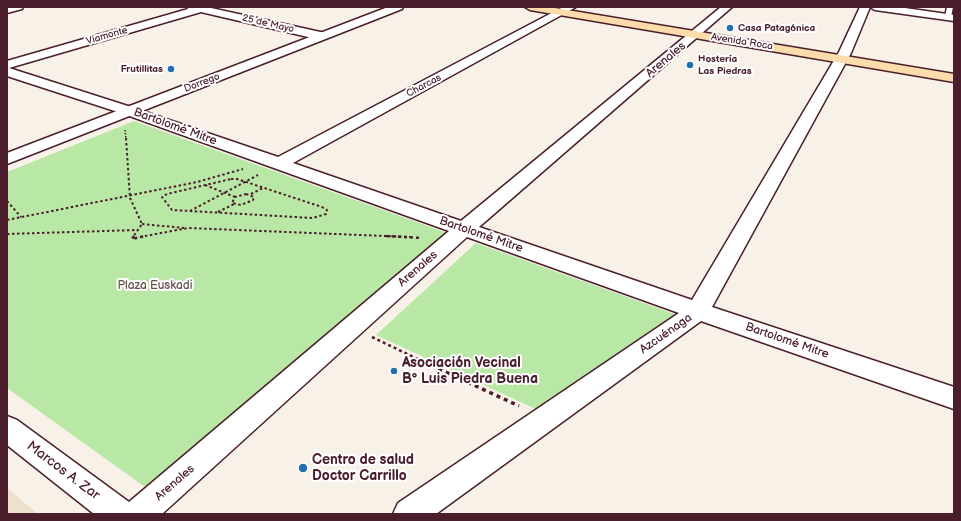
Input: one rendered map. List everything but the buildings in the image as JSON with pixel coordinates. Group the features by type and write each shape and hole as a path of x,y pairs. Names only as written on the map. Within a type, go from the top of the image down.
{"main road":[{"name":"Avenida Roca","path":"530,7 567,8 843,56 954,78"},
{"name":"Avenida Roca","path":"843,56 954,71"}],"street":[{"path":"7,10 18,7"},
{"name":"Dorrego","path":"7,159 398,7"},
{"name":"Arenales","path":"139,514 458,234 727,7"},
{"name":"Azcuénaga","path":"410,514 698,311 843,56 866,7"},
{"path":"875,7 951,14"},
{"name":"25 de Mayo","path":"200,8 321,36"},
{"name":"Viamonte","path":"7,65 200,8"},
{"name":"Charcas","path":"274,163 567,8"},
{"name":"Bartolomé Mitre","path":"7,72 129,111 274,163 458,234 698,311 954,398"},
{"name":"Marcos A. Zar","path":"7,428 119,514"}],"path":[{"path":"129,111 125,127 130,196 142,224"},
{"path":"189,211 245,182 274,163"},
{"path":"7,220 197,182 274,163"},
{"path":"231,179 245,182 322,207 327,210 326,214 313,218 172,210 162,197 164,195 231,179"},
{"path":"205,185 235,197"},
{"path":"234,204 231,201 235,197 242,194 250,194 263,188"},
{"path":"218,213 234,204 241,205 251,202 254,198 250,194"},
{"path":"7,201 21,217"},
{"path":"142,224 188,228 458,234"},
{"path":"142,224 132,239 188,228"},
{"path":"7,234 138,230"},
{"path":"352,328 545,419"}],"shaded area":[{"path":"7,488 38,514 7,514"}],"green space":[{"name":"Plaza Euskadi","path":"134,121 450,234 145,487 7,388 7,172"},
{"path":"476,243 680,316 540,411 376,335"}],"place":[{"name":"Casa Patagónica","path":"730,28"},
{"name":"Hostería Las Piedras","path":"690,65"},
{"name":"Frutillitas","path":"171,69"},
{"name":"Asociación Vecinal Bº Luis Piedra Buena","path":"394,371"},
{"name":"Centro de salud Doctor Carrillo","path":"303,468"}]}
